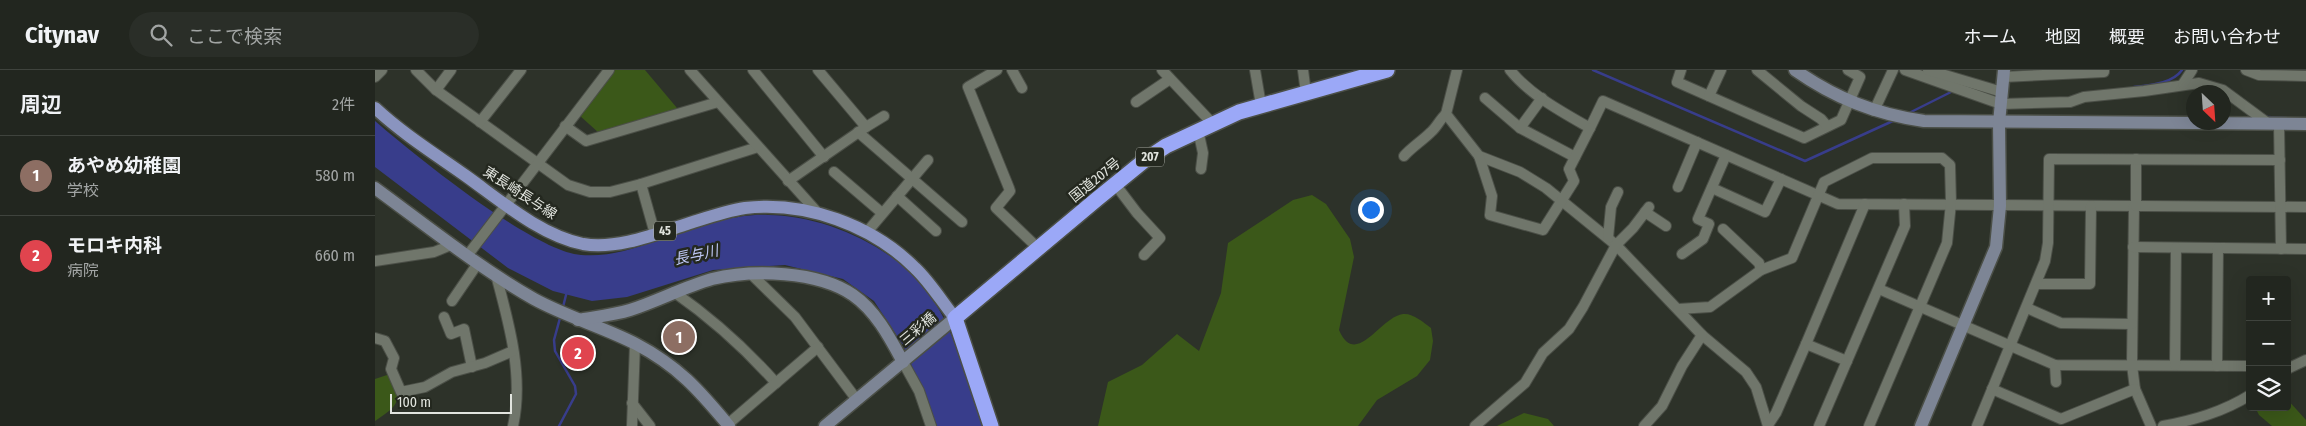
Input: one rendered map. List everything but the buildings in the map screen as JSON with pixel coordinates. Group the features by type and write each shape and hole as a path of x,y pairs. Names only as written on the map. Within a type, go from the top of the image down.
{"highway":[{"name":"国道207号","path":"953,320 1145,160 1212,123 1261,105 1387,70"},
{"path":"953,320 991,426"}],"main road":[{"name":"東長崎長与線","path":"375,108 396,127 504,207 565,238 585,244 622,243 745,208 781,208 818,213 867,232 895,250 916,268 953,320"}],"street":[{"path":"375,77 382,70"},
{"path":"416,70 436,90 569,185 590,192 610,192 641,184 758,147"},
{"path":"436,90 451,70"},
{"path":"480,122 521,70"},
{"path":"470,253 609,70"},
{"path":"690,70 818,213"},
{"path":"753,70 824,156"},
{"path":"818,70 862,129 912,178 962,222"},
{"path":"997,70 968,87 1009,188 1008,194 996,208 1039,249"},
{"path":"1012,70 1022,88"},
{"path":"1162,70 1212,123"},
{"path":"1255,70 1261,105"},
{"path":"1303,70 1306,93"},
{"path":"1404,156 1417,142 1434,130 1446,114 1457,70"},
{"path":"1510,70 1517,79 1558,110 1590,128"},
{"path":"1681,70 1677,82 1804,138 1841,120 1860,76 1848,70"},
{"path":"1709,96 1721,70"},
{"path":"1757,70 1801,106 1821,119 1827,126"},
{"path":"1795,70 1822,89 1850,102 1874,111 1923,121 2306,124"},
{"path":"1874,111 1893,70"},
{"path":"1905,70 1958,89 2001,98 2070,102 2084,97 2199,83 2223,90 2274,124 2279,160 2281,249"},
{"path":"1928,70 2001,98"},
{"path":"1921,426 1996,246 2000,206 1999,123 2003,73 2104,72 2104,70"},
{"path":"2183,84 2192,70"},
{"path":"2246,70 2259,75 2306,76"},
{"path":"1136,102 1170,79"},
{"path":"1485,98 1520,128 1575,157"},
{"path":"1520,128 1542,98"},
{"path":"1446,114 1479,156 1491,196 1490,214 1543,230 1563,201 1574,180 1569,169 1603,101 1838,204 2306,206"},
{"path":"565,126 586,141 718,102"},
{"path":"788,181 862,129 884,116"},
{"path":"1198,130 1203,153 1201,169"},
{"path":"1678,186 1697,142"},
{"path":"1681,254 1703,239 1709,224 1698,218 1726,155"},
{"path":"1479,156 1520,172 1563,201 1612,241 1702,335 1746,372 1756,387 1768,426"},
{"path":"1677,309 1710,307 1761,270 1792,258 1824,182 1872,158 1943,158 1950,164 1951,203 1947,243 1869,426"},
{"path":"1977,426 2009,346 2037,284 2048,243 2049,159 2279,160"},
{"path":"2136,159 2132,365 2135,389 2151,426"},
{"path":"867,232 928,160"},
{"path":"834,172 882,213"},
{"path":"1712,188 1765,212 1781,179"},
{"path":"641,184 655,234"},
{"path":"1115,184 1137,214 1160,238 1144,255"},
{"path":"375,188 451,245 470,253 478,263 535,300 635,344 677,370 703,394 728,425 818,347"},
{"path":"1475,426 1525,383 1543,353 1569,329 1583,307 1612,241 1611,207 1618,192"},
{"path":"897,196 936,231"},
{"path":"1768,426 1776,413 1865,204"},
{"path":"1819,426 1905,226 1904,204"},
{"path":"2037,284 2089,284 2091,206"},
{"path":"1612,241 1633,228 1647,209 1666,226"},
{"path":"1723,229 1759,263 1761,270"},
{"path":"1747,251 1751,241"},
{"path":"375,261 434,252 451,245"},
{"path":"2133,247 2306,249"},
{"path":"2175,365 2176,248"},
{"path":"2217,366 2218,248"},
{"path":"452,301 478,263"},
{"path":"578,320 629,310 713,279 751,274 787,274 823,281 853,295 874,315 905,360 919,392 929,425"},
{"path":"751,274 795,317 857,400"},
{"path":"496,275 513,351 517,397 513,426"},
{"path":"1879,290 2055,365 2246,366"},
{"path":"674,292 709,316 747,350 776,383"},
{"path":"2027,308 2061,323 2132,324"},
{"path":"443,317 451,334 464,329 472,367"},
{"name":"三彩橋","path":"825,426 953,320"},
{"path":"1644,426 1662,406 1682,366 1702,335"},
{"path":"375,338 385,341 394,358 391,369 401,392 425,387 452,372 472,367 513,351"},
{"path":"631,426 635,344"},
{"path":"1806,344 1847,362"},
{"path":"2291,366 2306,360"},
{"path":"2055,365 2056,382"},
{"path":"1992,389 2061,419 2135,389"},
{"path":"2163,426 2186,424 2238,402 2246,397"},
{"path":"632,403 651,426"}],"green space":[{"path":"614,70 645,70 677,108 677,111 599,133 579,115"},
{"path":"1312,195 1326,204 1350,239 1354,257 1339,330 1346,341 1353,344 1361,343 1394,317 1407,314 1418,318 1431,328 1433,341 1430,360 1417,376 1377,400 1358,426 1098,426 1108,382 1142,365 1177,334 1199,351 1221,293 1228,243 1293,200"},
{"path":"390,374 396,391 396,402 390,410 375,421 375,379"},
{"path":"2291,403 2306,420 2306,426 2272,426 2257,411 2291,411"},
{"path":"1524,413 1548,419 1554,426 1497,426"}],"water":[{"name":"長与川","path":"375,121 444,177 505,220 560,250 581,255 617,252 635,248 704,224 751,215 788,216 810,220 831,226 872,245 908,270 937,306 968,378 983,426 937,426 903,345 874,301 843,279 785,265 713,270 627,297 592,301 553,291 508,268 375,167"}],"waterway":[{"path":"1593,70 1805,161 1895,120"},
{"path":"2134,87 2167,81 2178,75 2182,70"},
{"path":"1909,113 1953,91"},
{"path":"2267,117 2286,118"},
{"path":"563,307 567,291"},
{"path":"559,426 576,394 575,386 555,351 554,340 560,318"}],"place":[{"name":"あやめ幼稚園","path":"679,337"},
{"name":"モロキ内科","path":"578,353"}]}
